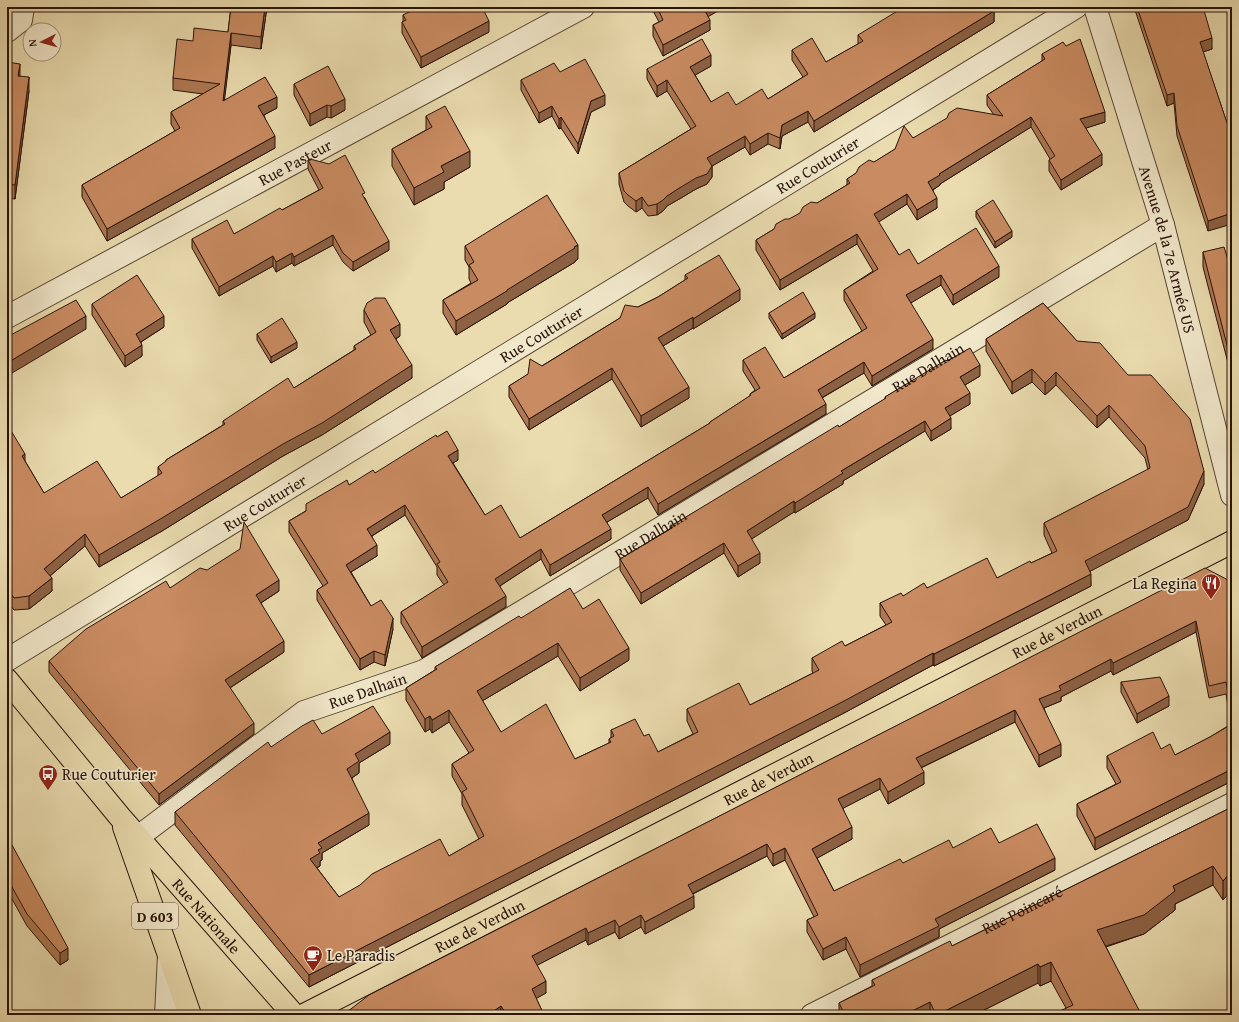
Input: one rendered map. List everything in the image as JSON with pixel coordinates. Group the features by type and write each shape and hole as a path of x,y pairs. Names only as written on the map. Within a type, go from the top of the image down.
{"main road":[{"name":"Rue de Verdun","path":"304,1015 1232,542"},
{"name":"Rue Nationale","path":"7,680 120,817 294,1015"},
{"name":"Rue Nationale","path":"120,817 190,1015"}],"street":[{"path":"7,31 21,20 23,7"},
{"name":"Rue Pasteur","path":"7,317 583,7"},
{"name":"Rue Couturier","path":"7,660 1076,7"},
{"name":"Avenue de la 7e Armée US","path":"1095,7 1163,225 1232,495"},
{"name":"Rue Dalhain","path":"138,837 304,712 424,671 1163,225"},
{"name":"Rue Poincaré","path":"812,1015 1232,804"},
{"path":"166,1015 169,955"}],"building":[{"path":"231,7 265,7 261,37 231,33 223,101 265,77 277,97 258,106 275,136 107,229 82,185 180,128 171,112 220,84 173,78 177,39 193,41 194,28 228,32"},
{"path":"419,7 482,7 489,21 421,57 402,22 406,20 403,15"},
{"path":"657,7 707,7 704,9 710,20 663,45 653,25 663,20"},
{"path":"904,7 992,7 994,11 814,121 808,111 782,125 780,138 768,133 750,144 745,136 707,158 712,166 707,174 696,178 681,187 657,204 648,206 642,197 636,201 624,191 619,173 696,126 667,80 657,86 647,69 702,39 711,55 690,67 711,102 728,92 736,105 762,89 768,99 808,74 792,50 812,38 826,62 863,41 858,35"},
{"path":"1137,7 1203,7 1212,38 1200,42 1227,123 1232,122 1232,213 1208,221 1177,126 1174,93 1167,95"},
{"path":"1080,39 1105,112 1080,119 1102,154 1061,180 1049,160 1055,156 1031,117 928,182 937,198 917,210 907,194 874,214 899,255 909,249 918,264 976,228 999,266 953,295 941,275 906,295 933,339 872,376 864,362 818,390 826,404 658,504 648,487 602,515 611,529 550,565 541,549 495,579 506,596 422,647 401,612 448,582 437,564 440,562 405,505 367,529 377,545 346,565 371,606 381,600 393,618 385,655 374,651 360,659 317,590 328,583 289,521 306,511 306,504 347,480 349,485 373,470 375,473 436,435 437,437 447,431 458,450 448,456 485,515 501,505 520,538 710,423 760,388 743,360 765,347 784,378 867,328 844,290 878,269 857,234 780,280 756,240 774,229 776,224 800,213 803,207 811,202 817,203 850,183 847,179 856,173 859,167 869,160 874,162 895,149 904,126 913,138 947,118 949,113 957,108 1003,116 987,95 1045,59 1042,54 1063,42 1066,46"},
{"path":"585,59 605,95 591,101 578,144 561,117 559,119 552,106 539,113 521,80 554,63 560,72"},
{"path":"7,62 20,64 18,76 29,77 15,185 7,184"},
{"path":"328,66 345,99 331,106 327,105 310,114 294,84"},
{"path":"445,106 470,151 441,166 444,172 414,188 392,149 432,127 426,116"},
{"path":"345,155 365,193 362,194 389,241 353,262 343,253 333,235 294,257 292,253 276,262 273,256 219,287 192,239 227,220 234,234 280,208 282,210 323,188 308,160 310,159 329,164"},
{"path":"547,195 578,245 507,291 456,321 443,300 478,280 469,265 474,262 465,246"},
{"path":"993,200 1012,231 995,242 976,211"},
{"path":"1224,247 1229,263 1232,262 1232,347 1228,349 1203,252"},
{"path":"719,255 740,289 693,319 693,317 658,338 689,387 641,416 612,368 529,419 509,386 528,374 530,359 542,366 620,318 625,305 638,307 658,297 688,278 685,275"},
{"path":"137,275 164,316 136,334 142,345 125,356 92,304"},
{"path":"803,292 815,313 782,334 769,313"},
{"path":"375,298 385,298 400,324 390,330 412,365 322,423 283,444 99,555 85,534 44,569 52,578 29,596 14,598 7,588 7,424 25,454 22,456 44,493 97,461 121,498 162,473 158,467 166,460 225,424 223,421 288,378 294,388 356,349 354,346 376,332 364,310 367,303"},
{"path":"76,300 86,316 7,363 7,337"},
{"path":"1043,303 1077,341 1100,343 1128,375 1151,375 1190,419 1204,471 1188,507 1085,561 1091,574 934,654 933,653 844,701 309,975 175,812 268,742 271,747 313,720 322,734 373,706 390,732 355,754 359,761 347,769 369,813 318,843 322,848 318,850 320,853 310,859 339,897 360,885 372,874 440,839 449,856 484,836 462,792 467,789 452,764 474,750 449,710 432,720 430,716 425,719 406,688 437,669 435,667 519,616 521,618 570,588 583,609 599,599 629,648 580,678 558,643 477,691 501,732 546,704 575,759 611,742 609,739 614,736 611,730 635,719 644,736 649,734 658,752 698,732 687,709 739,683 750,705 819,670 812,658 842,641 845,646 892,622 880,603 901,593 903,596 924,583 927,588 987,558 997,578 1030,561 1031,563 1057,551 1044,523 1150,468 1145,446 1109,405 1097,416 1056,372 1045,383 1032,369 1012,382 986,339"},
{"path":"282,318 297,342 271,357 257,334"},
{"path":"970,348 980,365 960,377 970,393 945,408 951,418 931,431 925,421 841,471 843,473 795,503 794,501 747,531 760,553 738,566 724,543 641,593 620,559 672,528 671,526 838,425 839,427 946,360 947,361"},
{"path":"244,522 279,580 256,595 284,641 225,680 254,723 159,794 49,661 86,629 166,581 170,588 200,568 207,570 240,549"},
{"path":"1205,568 1232,582 1232,715 1226,682 1209,686 1196,621 1113,663 1111,659 1059,686 1061,690 1039,699 1061,744 1039,755 1015,710 916,758 924,772 888,792 880,778 838,799 852,827 812,849 834,891 900,859 903,863 949,840 953,848 991,828 999,843 1037,824 1055,858 935,919 939,926 860,965 846,937 823,949 807,920 818,915 785,848 773,854 767,844 688,885 694,896 645,922 641,915 619,927 615,920 588,933 586,928 532,956 546,981 532,989 544,1015 507,1015 501,1006 488,1015 343,1015 369,995"},
{"path":"1160,677 1169,696 1137,714 1121,682"},
{"path":"1232,724 1232,769 1095,838 1077,804 1121,782 1107,756 1153,732 1161,749 1170,744 1175,755"},
{"path":"1232,807 1232,871 1223,881 1213,866 1173,886 1175,891 1144,915 1097,930 1140,1012 1134,1015 1051,1015 1073,1005 1051,962 1040,967 1038,964 937,1015 930,1002 904,1015 845,1015 839,1003 875,985 872,980 950,941 952,946"},
{"path":"7,842 10,846 12,845 68,948 60,953 27,914 7,878"}],"place":[{"name":"La Regina","path":"1211,600"},
{"name":"Rue Couturier","path":"48,791"},
{"name":"Le Paradis","path":"313,972"}]}
